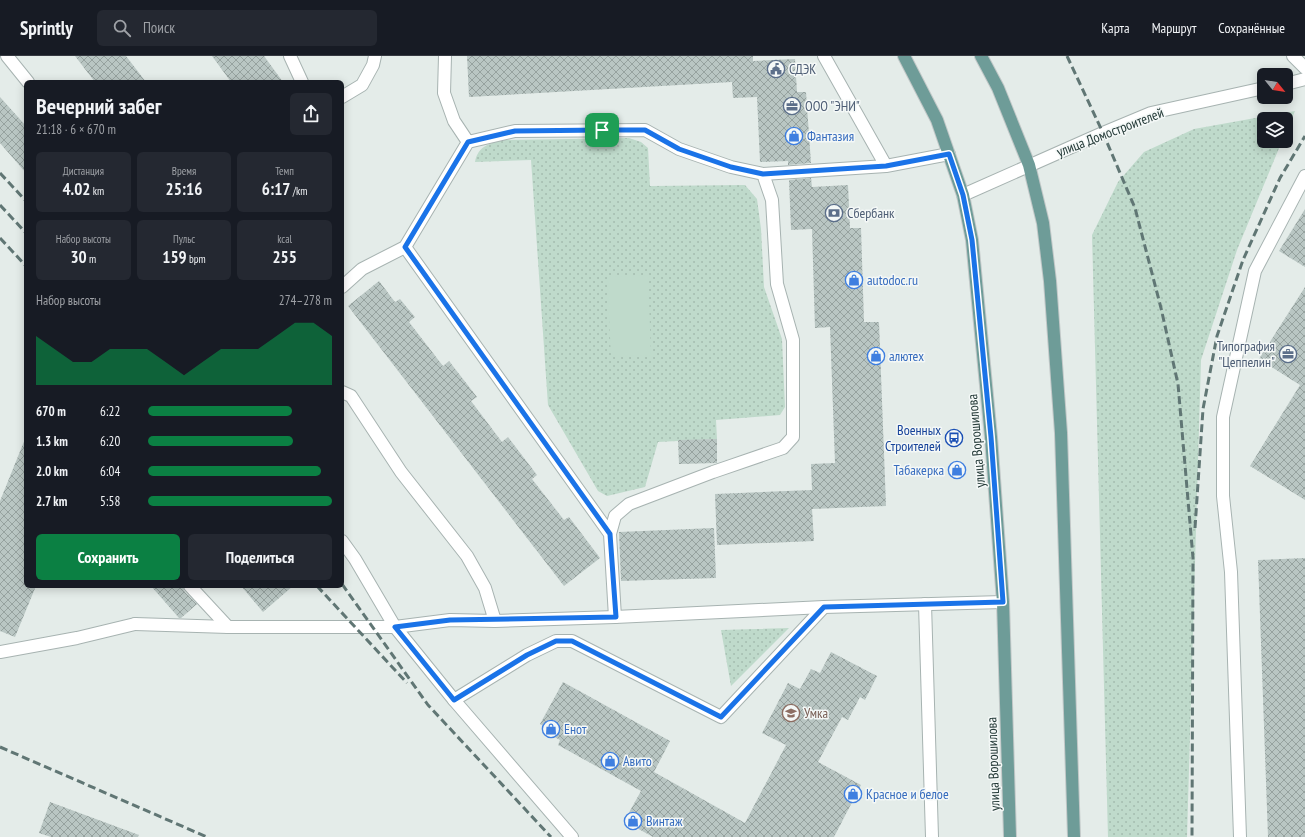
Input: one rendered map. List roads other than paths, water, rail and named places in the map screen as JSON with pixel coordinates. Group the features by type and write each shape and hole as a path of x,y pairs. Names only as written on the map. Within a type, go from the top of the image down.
{"main road":[{"name":"улица Ворошилова","path":"904,56 937,120 963,195 972,240 991,437 1003,602 1010,837"},
{"path":"981,56 998,88 1029,165 1042,223 1050,281 1061,433 1074,837"}],"street":[{"path":"7,56 26,80"},
{"path":"290,56 301,80"},
{"path":"344,96 362,85 373,65 375,56"},
{"path":"445,56 444,93 454,121 468,142"},
{"path":"824,56 886,166"},
{"path":"1293,56 1305,68"},
{"path":"1293,82 1305,79"},
{"name":"улица Домостроителей","path":"963,195 1103,133 1151,114 1257,90"},
{"path":"344,285 362,269 405,247 468,142 515,131 645,130 679,149 731,167 763,174 886,166 949,154"},
{"path":"616,617 610,534 616,516 629,504 713,472 783,448 793,437 793,340 777,284 772,200 763,174"},
{"path":"1240,837 1231,572 1223,496 1223,417 1255,271 1305,176"},
{"path":"405,247 610,534"},
{"path":"344,393 351,396 401,472 467,556 485,588 495,620"},
{"path":"344,545 355,559 395,627 454,700 572,837"},
{"path":"192,588 228,627"},
{"path":"0,652 77,638 135,624 228,627 395,627 450,620 616,617 824,607 1003,602"},
{"path":"924,604 932,837"},
{"path":"454,700 534,652 556,641 572,641 721,717 824,607"}],"railway":[{"path":"1067,56 1103,133 1135,208 1161,308 1178,384 1193,558 1192,837"},
{"path":"1195,528 1203,409 1217,336 1243,260 1280,178 1305,136"},
{"path":"0,173 24,199"},
{"path":"0,205 24,231"},
{"path":"0,238 24,264"},
{"path":"344,587 428,705 551,837"},
{"path":"319,588 407,683"},
{"path":"0,747 207,837"}],"place":[{"name":"СДЭК","path":"776,69"},
{"name":"ООО \"ЭНИ\"","path":"792,106"},
{"name":"Фантазия","path":"794,136"},
{"name":"Сбербанк","path":"834,213"},
{"name":"autodoc.ru","path":"854,280"},
{"name":"Типография \"Цеппелин\"","path":"1288,354"},
{"name":"алютех","path":"876,356"},
{"name":"Военных Строителей","path":"954,438"},
{"name":"Табакерка","path":"957,470"},
{"name":"Умка","path":"791,713"},
{"name":"Енот","path":"551,729"},
{"name":"Авито","path":"610,761"},
{"name":"Красное и белое","path":"853,794"},
{"name":"Винтаж","path":"633,821"}]}
